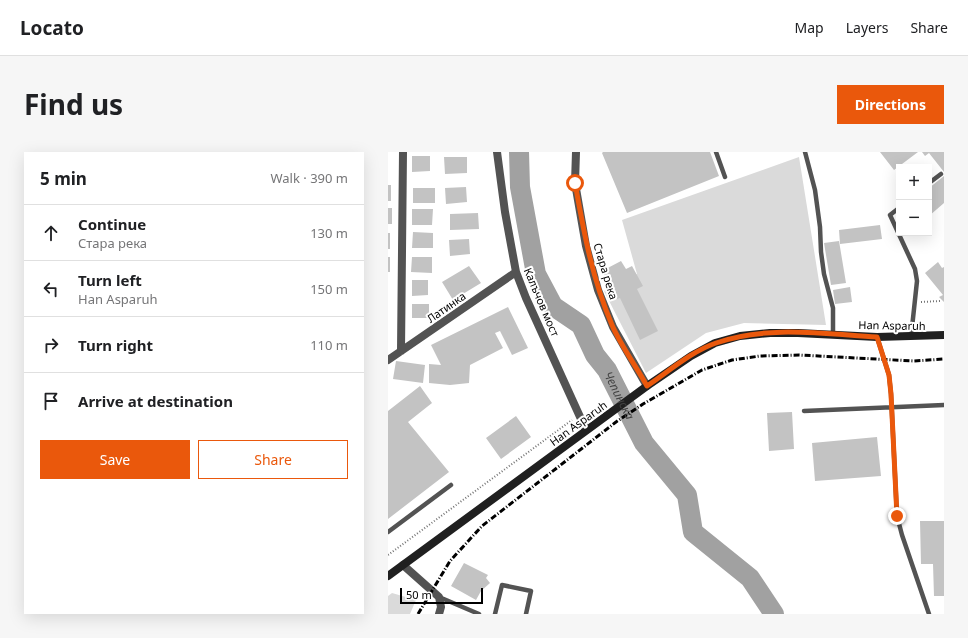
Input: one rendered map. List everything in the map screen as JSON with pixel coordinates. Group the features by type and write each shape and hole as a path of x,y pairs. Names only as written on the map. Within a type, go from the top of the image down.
{"main road":[{"name":"Han Asparuh","path":"388,576 647,386 691,356 715,343 740,336 798,332 877,337 944,335"}],"street":[{"path":"401,351 403,152"},
{"name":"Калъчов мост","path":"497,152 505,212 516,272 526,298 586,430"},
{"name":"Стара река","path":"576,152 575,183 586,246 598,290 613,327 647,386"},
{"name":"Латинка","path":"388,360 516,272"},
{"path":"403,565 439,598 441,607 439,614"}],"lane":[{"path":"716,152 725,177"},
{"path":"805,152 815,190 824,274 833,308 833,334"},
{"path":"932,182 941,174"},
{"path":"896,211 890,216 896,229"},
{"path":"899,236 914,269 917,281 911,337"},
{"path":"877,337 889,375 897,516 929,614"},
{"path":"804,411 944,405"},
{"path":"388,532 451,485"},
{"path":"495,614 502,584 531,591 526,614"},
{"path":"439,598 479,614"}],"path":[{"path":"388,556 579,415"}],"shaded area":[{"path":"799,157 826,325 744,323 706,333 646,373 604,291 637,274 622,220"},
{"path":"392,593 416,600 410,614 388,614 388,596"}],"building":[{"path":"710,152 719,176 627,213 602,153"},
{"path":"880,152 918,152 902,164 896,164 896,168 894,170"},
{"path":"922,152 944,152 944,172 929,153 925,156"},
{"path":"412,156 430,156 430,171 412,172"},
{"path":"444,157 467,157 467,173 445,174"},
{"path":"944,176 944,203 932,213 932,200 932,186"},
{"path":"388,185 391,185 391,201 388,201"},
{"path":"466,187 467,202 446,204 445,188"},
{"path":"413,188 435,188 435,203 413,203"},
{"path":"388,208 392,208 392,224 388,224"},
{"path":"412,209 433,209 432,225 412,225"},
{"path":"478,213 479,229 450,230 450,214"},
{"path":"880,225 882,239 840,244 839,230"},
{"path":"413,232 433,233 433,248 412,248"},
{"path":"388,233 390,233 390,249 388,249"},
{"path":"469,239 470,254 450,256 449,240"},
{"path":"839,241 846,283 831,285 824,243"},
{"path":"388,257 390,257 390,272 388,272"},
{"path":"412,257 432,257 432,273 411,272"},
{"path":"621,261 626,269 632,266 643,286 637,289 658,331 640,340 620,298 617,299 602,271"},
{"path":"938,262 942,268 944,267 944,302 939,297 943,295 925,273"},
{"path":"469,266 481,283 453,300 442,282"},
{"path":"412,280 428,280 428,295 412,296"},
{"path":"850,287 852,302 835,304 833,290"},
{"path":"412,304 429,304 429,318 412,318"},
{"path":"508,307 528,348 512,355 500,331 495,333 503,348 470,365 469,383 450,385 429,383 429,364 441,365 431,345"},
{"path":"396,361 425,365 423,383 393,379"},
{"path":"420,386 432,403 408,422 449,472 388,519 388,411"},
{"path":"792,412 794,449 769,451 767,413"},
{"path":"516,416 531,437 501,459 486,438"},
{"path":"877,437 881,476 815,481 812,443"},
{"path":"920,521 944,521 944,596 934,596 933,564 921,564"},
{"path":"464,563 488,575 486,578 490,583 481,591 476,600 451,586"}],"waterway":[{"name":"Чепинска","path":"519,152 520,187 536,274 553,306 581,325 595,355 607,370 644,443 687,495 693,532 750,578 774,614"}],"railway":[{"path":"418,614 450,561 482,526 616,422 643,404 702,370 732,360 760,356 799,355 914,361 944,359"}],"route":[{"path":"575,183 586,246 598,290 613,327 647,386 691,356 715,343 740,336 798,332 877,337 889,375 897,516"}]}
